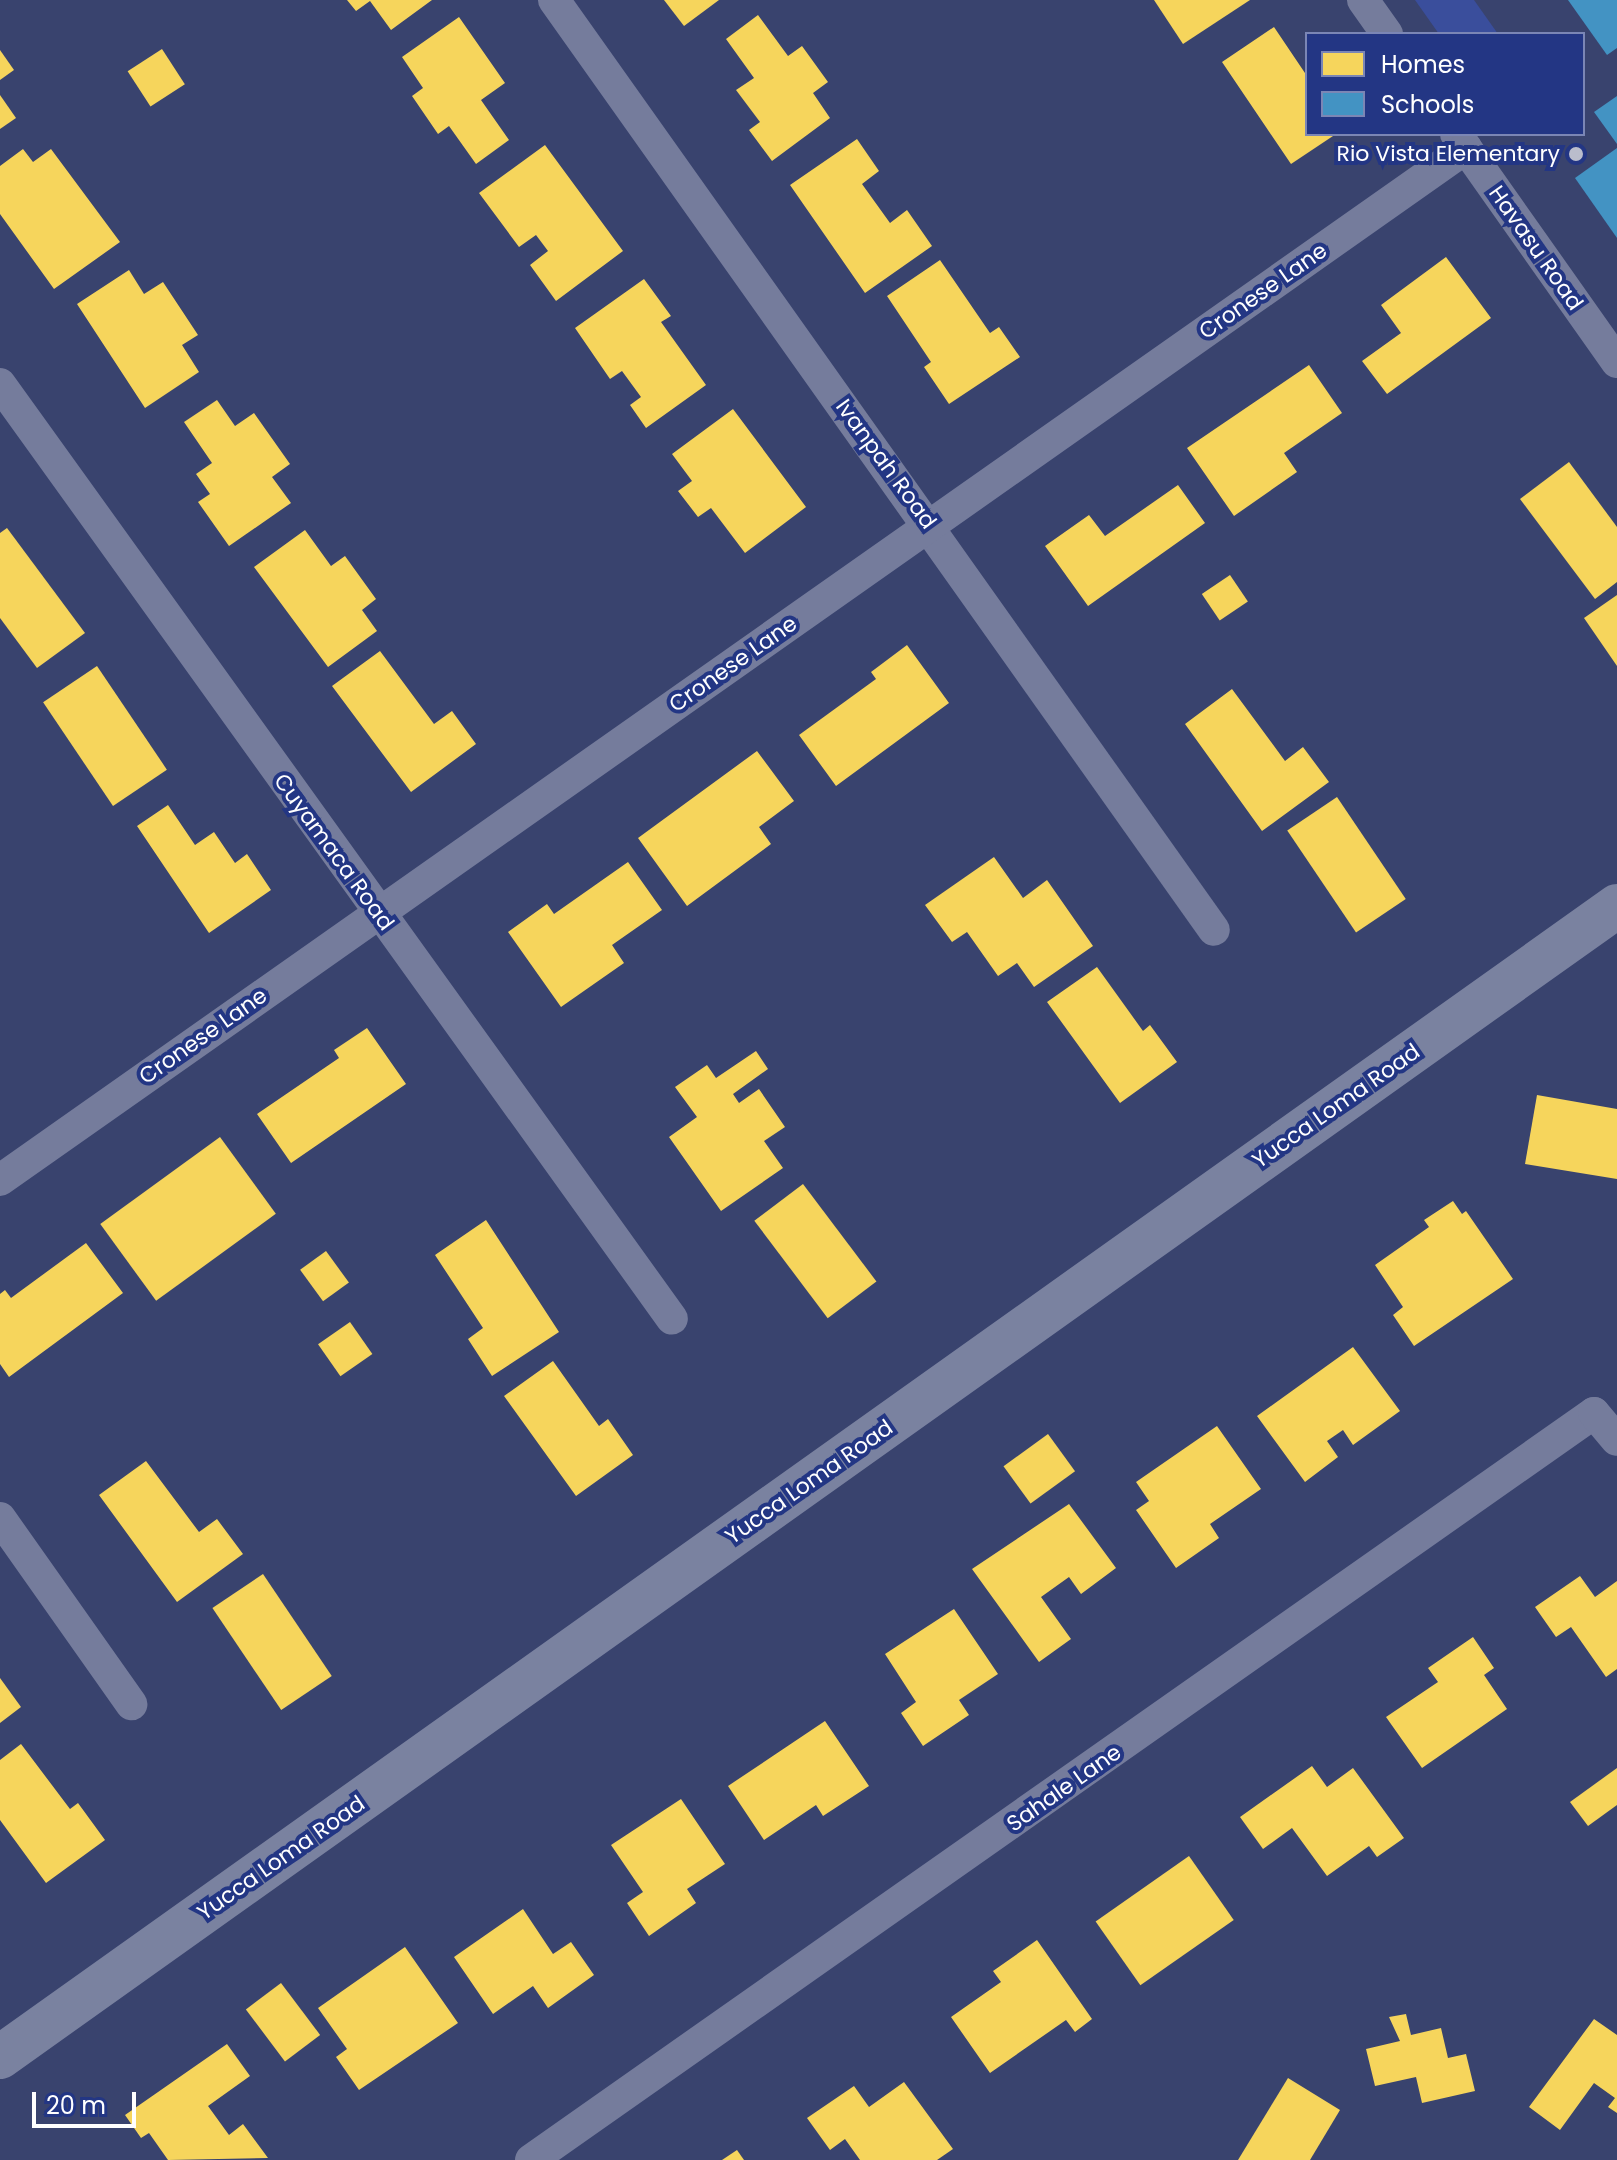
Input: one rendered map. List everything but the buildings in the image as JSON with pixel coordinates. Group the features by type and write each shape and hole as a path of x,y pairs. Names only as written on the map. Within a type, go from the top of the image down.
{"main road":[{"name":"Yucca Loma Road","path":"0,2057 1617,906"}],"street":[{"name":"Ivanpah Road","path":"554,0 930,525 1214,930"},
{"path":"1363,0 1386,32"},
{"name":"Cronese Lane","path":"0,1180 930,525 1461,141"},
{"name":"Havasu Road","path":"1461,141 1617,362"},
{"name":"Cuyamaca Road","path":"0,384 377,913 672,1319"},
{"name":"Sahale Lane","path":"531,2160 1594,1413 1617,1440"},
{"path":"0,1518 131,1704"}],"shaded area":[{"path":"1415,0 1474,0 1497,32 1438,32"}],"place":[{"name":"Rio Vista Elementary","path":"1576,154"}]}
